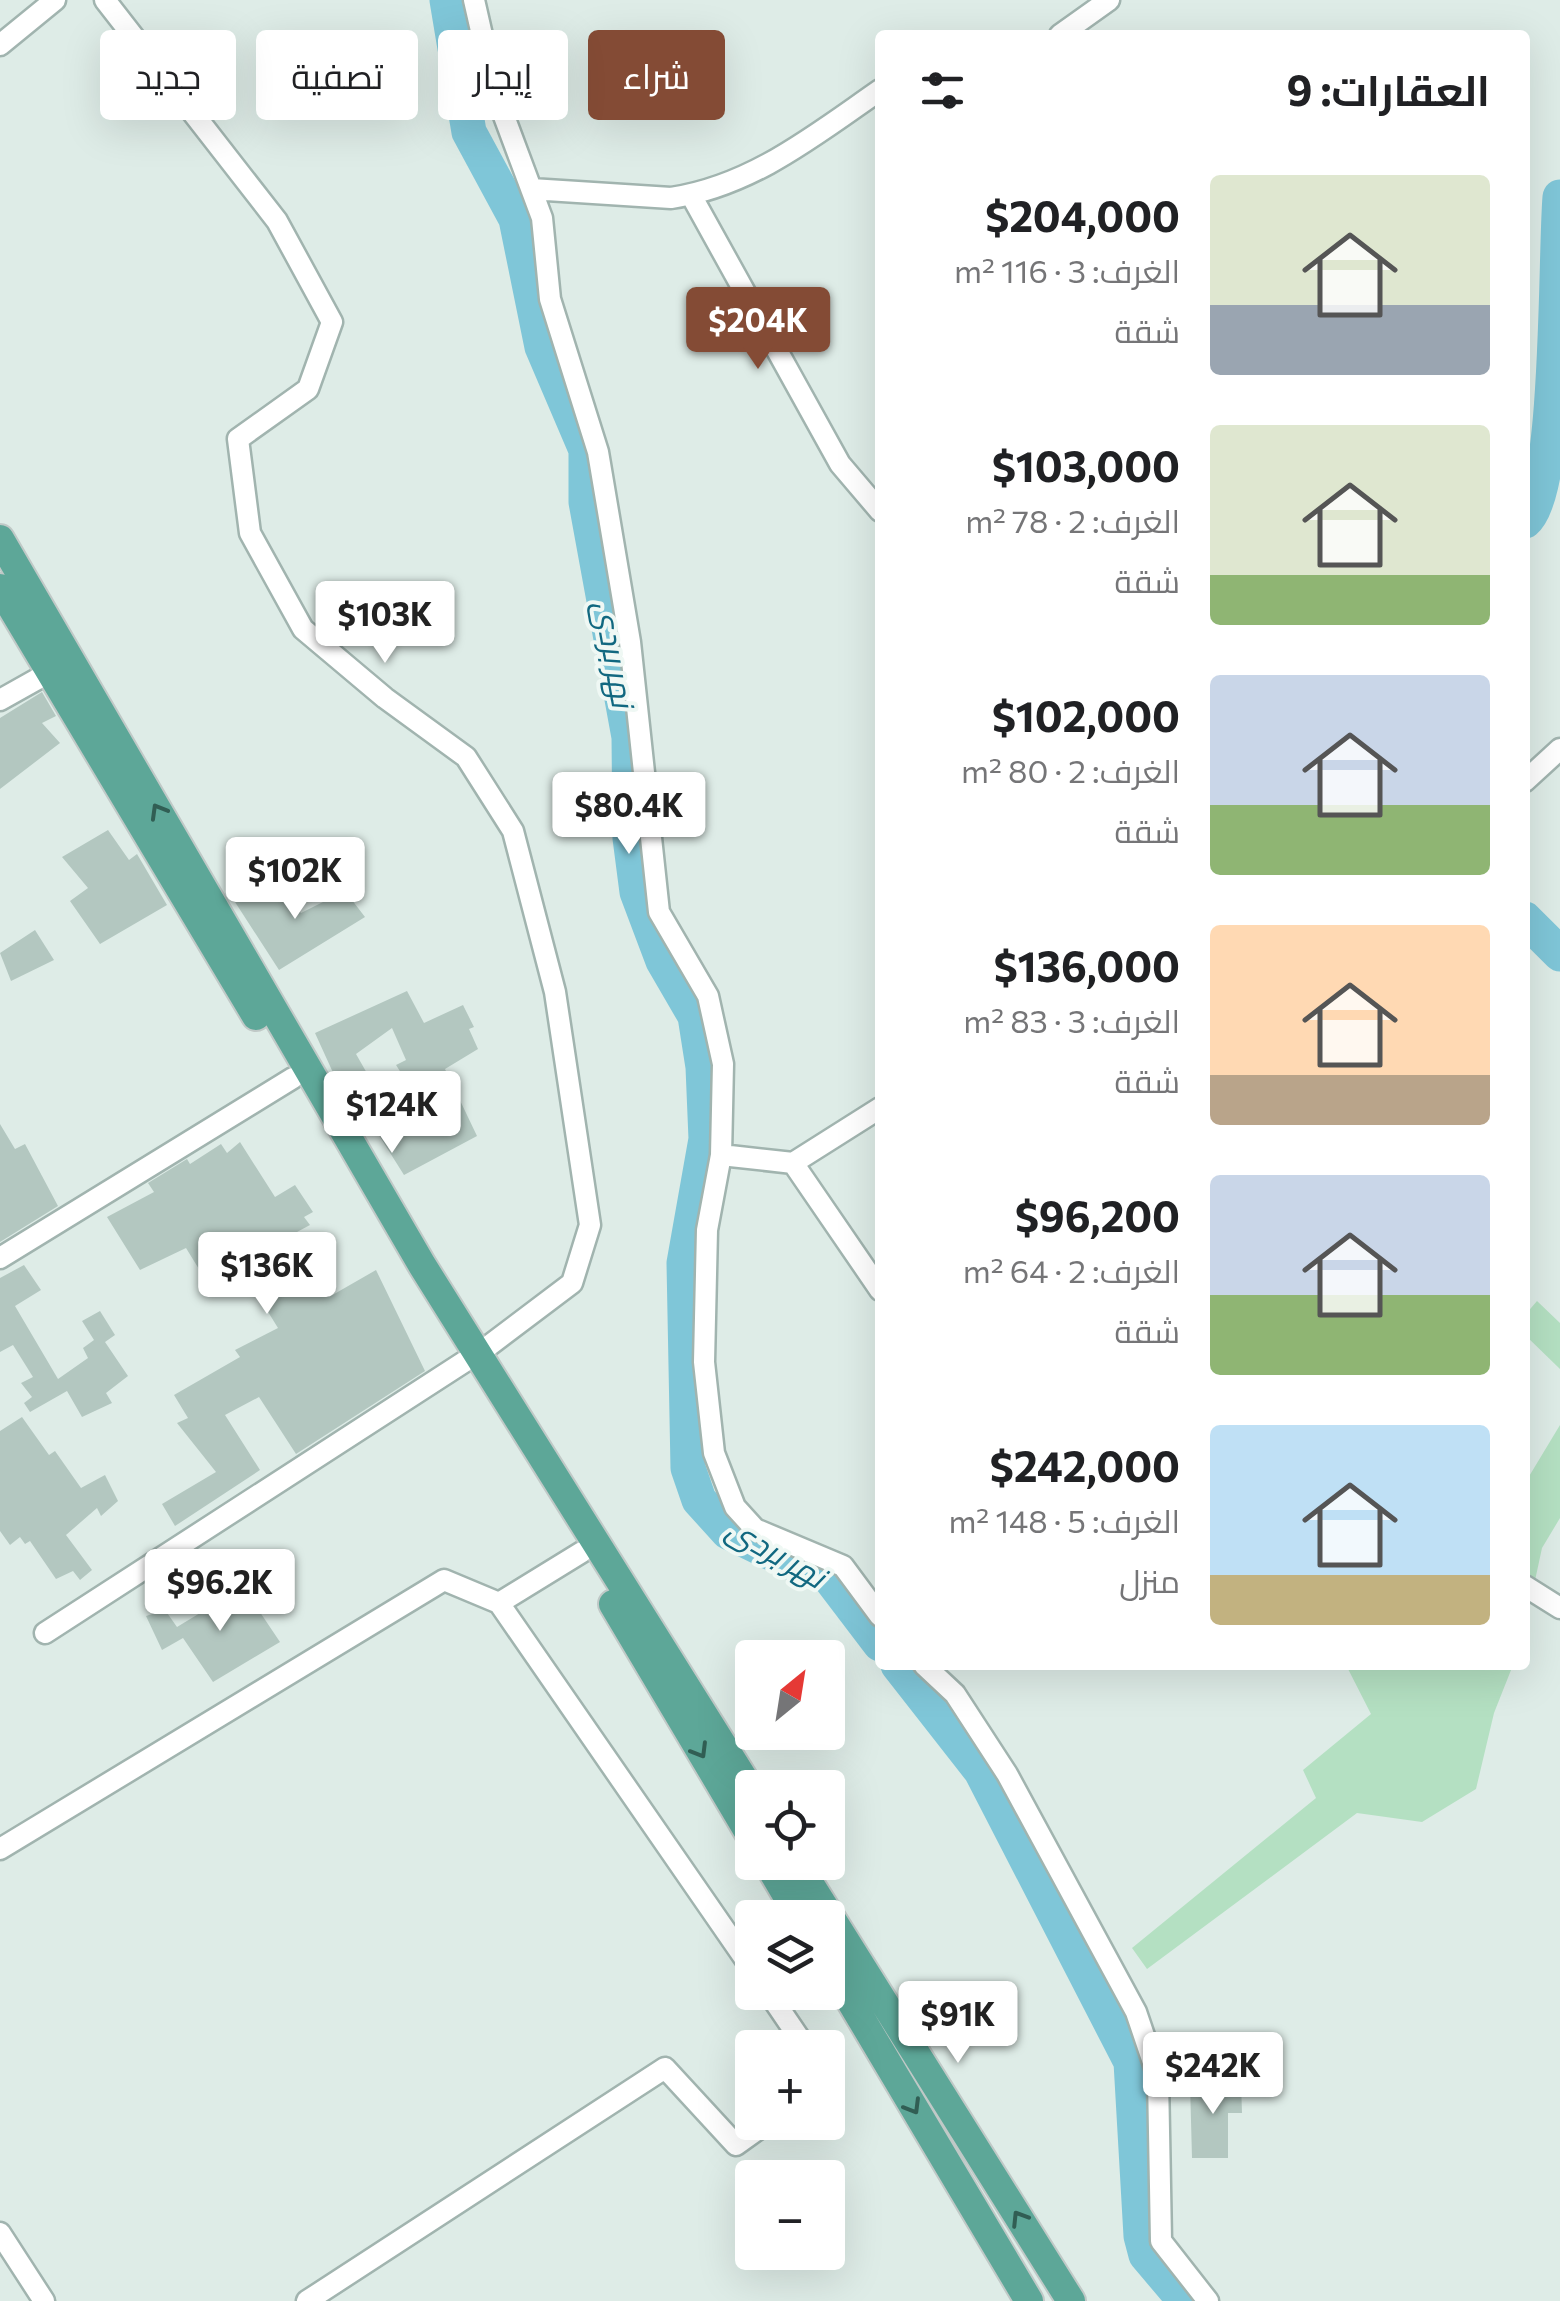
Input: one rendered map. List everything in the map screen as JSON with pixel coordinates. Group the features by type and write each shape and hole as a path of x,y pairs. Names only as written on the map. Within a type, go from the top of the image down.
{"main road":[{"path":"0,538 582,1552 735,1809"},
{"path":"0,588 293,1078 738,1770"},
{"path":"807,1880 1071,2301"},
{"path":"845,1991 1030,2301"}],"street":[{"path":"0,45 54,0"},
{"path":"45,1633 471,1358 572,1284 590,1225 555,992 513,831 466,757 384,698 304,629 250,533 238,438 308,389 332,322 277,221 105,0"},
{"path":"474,0 496,92 542,218 550,299 598,452 630,642 659,912 708,996 722,1064 721,1155 707,1230 704,1362 714,1452 735,1507 755,1528 843,1566 875,1609"},
{"path":"1067,30 1108,0"},
{"path":"531,188 671,198 691,195 780,159 875,93"},
{"path":"691,195 840,464 875,505"},
{"path":"0,700 50,672"},
{"path":"1530,776 1560,749"},
{"path":"0,1258 293,1078"},
{"path":"721,1155 793,1163 875,1111"},
{"path":"793,1163 875,1283"},
{"path":"499,1603 582,1552"},
{"path":"0,1849 444,1580 499,1603 735,1945"},
{"path":"1530,1589 1560,1608"},
{"path":"929,1670 955,1694 1007,1774 1136,2012 1158,2077 1162,2242 1208,2301"},
{"path":"307,2301 664,2068 736,2145 743,2140"},
{"path":"0,2233 44,2301"}],"green space":[{"path":"1537,1301 1560,1323 1560,1369 1530,1340 1530,1309"},
{"path":"1560,1425 1560,1518 1542,1548 1530,1604 1530,1475"},
{"path":"1349,1670 1511,1670 1494,1713 1476,1789 1422,1822 1357,1813 1147,1969 1132,1948 1316,1798 1303,1770 1371,1714"}],"building":[{"path":"42,692 56,716 42,723 60,743 0,789 0,718"},
{"path":"108,830 129,860 137,854 167,905 100,944 70,901 88,888 62,857"},
{"path":"271,879 301,913 345,891 365,917 279,970 235,902"},
{"path":"35,930 54,960 11,981 0,953"},
{"path":"407,991 424,1023 463,1005 474,1027 469,1029 478,1049 445,1069 477,1136 404,1175 370,1121 417,1098 396,1065 406,1060 392,1028 356,1054 368,1075 340,1088 315,1033"},
{"path":"0,1124 15,1149 25,1144 58,1206 0,1242"},
{"path":"240,1142 275,1197 295,1185 313,1212 304,1217 310,1225 297,1232 319,1260 311,1264 329,1297 376,1270 425,1371 296,1454 259,1397 225,1415 260,1470 175,1526 162,1504 216,1472 177,1423 188,1418 174,1395 240,1357 235,1350 278,1328 257,1294 276,1284 249,1249 202,1274 186,1248 140,1270 107,1217 154,1192 148,1183 187,1159 190,1164 221,1144 227,1153"},
{"path":"24,1265 41,1290 15,1306 58,1379 88,1358 83,1348 94,1340 82,1321 100,1311 115,1335 105,1342 128,1376 106,1393 112,1403 82,1417 67,1391 30,1412 24,1403 32,1397 21,1383 33,1377 13,1345 0,1352 0,1278"},
{"path":"22,1417 49,1455 55,1451 81,1488 105,1475 118,1501 101,1516 97,1508 66,1535 92,1570 80,1580 73,1571 56,1579 30,1541 25,1544 20,1537 10,1545 0,1531 0,1431"},
{"path":"243,1587 280,1642 213,1682 183,1638 162,1650 146,1616 165,1610 177,1627"},
{"path":"1190,2083 1241,2083 1242,2113 1228,2113 1228,2158 1192,2158"}],"waterway":[{"name":"نهر بردى","path":"447,0 469,132 516,219 542,347 586,450 586,502 629,737 630,838 637,892 663,961 695,1016 703,1067 706,1139 684,1263 688,1468 699,1500 728,1532 792,1563 826,1573 875,1637"},
{"name":"نهر بردى","path":"1530,512 1545,466 1550,421 1560,197"},
{"name":"نهر بردى","path":"1530,924 1560,954"},
{"name":"نهر بردى","path":"902,1670 981,1771 1131,2062 1141,2236 1146,2255 1185,2301"}]}
